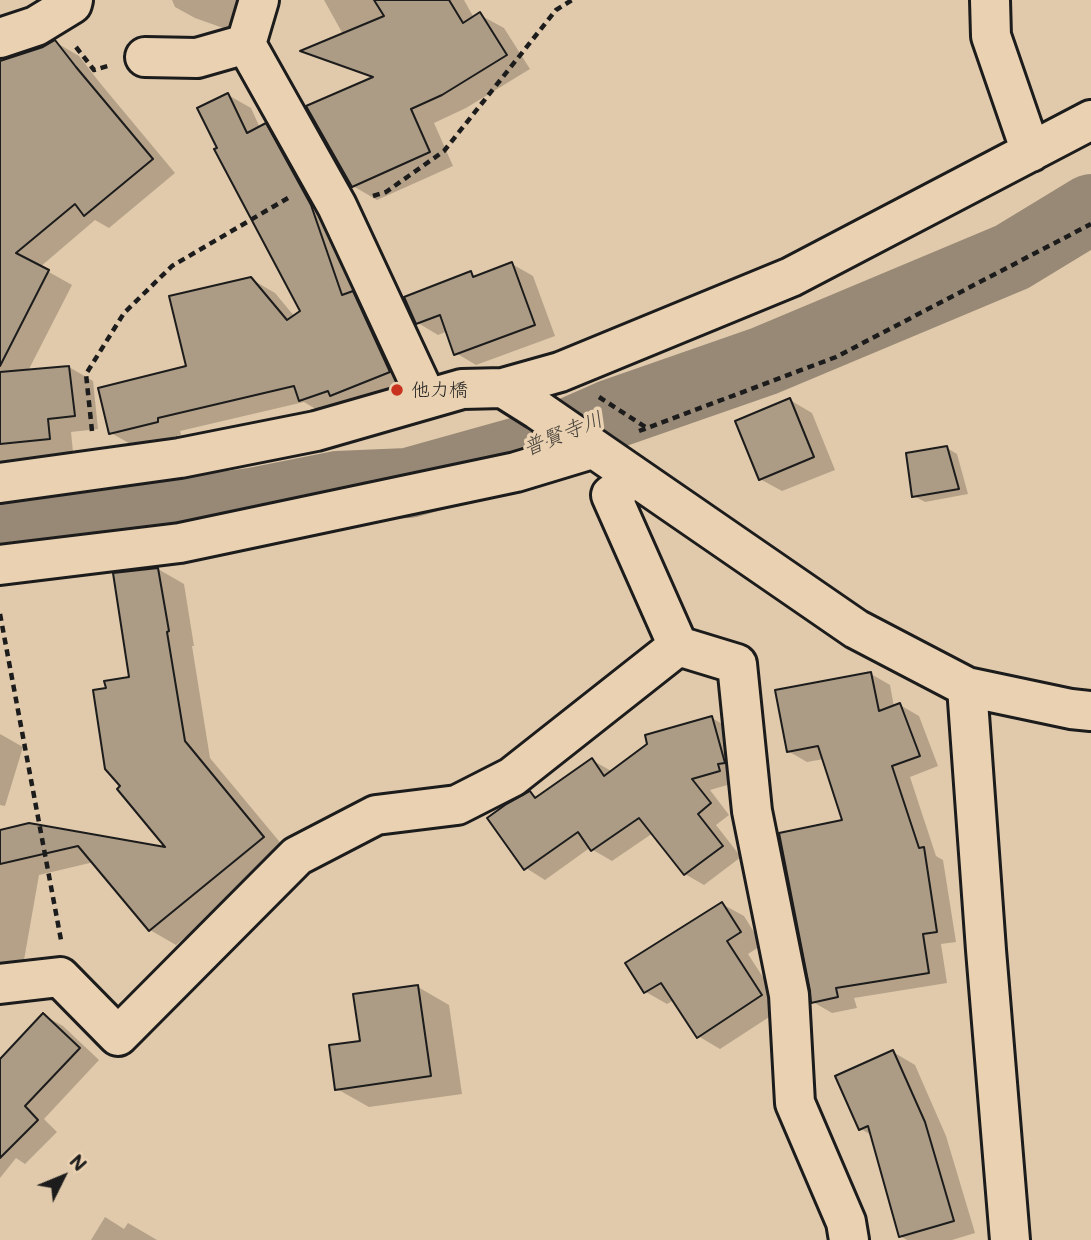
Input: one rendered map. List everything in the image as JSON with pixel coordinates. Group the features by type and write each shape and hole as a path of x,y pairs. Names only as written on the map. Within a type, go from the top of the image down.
{"street":[{"path":"259,0 246,44 337,206 427,398"},
{"path":"990,0 991,36 1031,152"},
{"path":"0,38 36,26 62,8"},
{"path":"145,57 197,58 246,44"},
{"path":"0,483 180,458 316,430 461,389 503,388 560,372 791,278 1091,120"},
{"path":"503,388 856,629 967,687 1091,711"},
{"path":"0,565 180,543 516,472 585,444"},
{"path":"634,477 611,495 678,646 737,664 752,811 789,995 795,1103 846,1222 849,1240"},
{"path":"0,984 60,977 118,1036 297,856 376,815 457,805 512,778 678,646"},
{"path":"967,687 1010,1240"}],"path":[{"path":"62,8 94,70 145,57"},
{"path":"585,444 836,357 1091,225"},
{"path":"0,614 61,936 60,977"}],"building":[{"path":"374,0 449,0 463,23 480,12 507,55 442,95 411,109 430,152 352,187 306,106 373,77 300,51 384,16"},
{"path":"55,40 153,159 84,216 75,204 16,253 49,270 0,366 0,61 43,47"},
{"path":"228,93 247,133 266,123 311,205 342,295 353,291 390,372 330,396 328,391 299,401 294,386 158,418 158,422 109,434 98,388 186,366 169,296 251,277 287,320 300,311 214,149 217,148 197,108"},
{"path":"512,262 535,325 454,355 440,315 416,324 404,297 471,271 473,277"},
{"path":"69,366 75,416 48,419 50,439 0,444 0,372"},
{"path":"790,398 814,457 759,480 735,421"},
{"path":"947,446 959,489 912,497 906,453"},
{"path":"158,568 185,741 264,837 149,931 78,846 0,864 0,830 29,823 165,847 117,789 120,786 105,769 93,690 106,688 104,681 129,677 113,573"},
{"path":"871,672 879,711 900,703 920,756 892,766 919,848 924,847 937,932 923,934 929,973 836,988 838,997 811,1003 779,833 842,820 818,746 787,752 775,690"},
{"path":"712,716 725,763 718,764 720,771 692,779 711,803 698,814 723,846 684,875 639,818 591,851 578,832 524,870 487,818 530,791 535,798 592,758 604,776 647,744 645,735"},
{"path":"722,902 741,932 727,941 762,995 697,1038 661,983 644,993 625,963"},
{"path":"418,985 431,1076 335,1090 329,1045 360,1041 353,994"},
{"path":"43,1013 80,1048 25,1106 38,1120 0,1158 0,1059"},
{"path":"893,1050 925,1122 954,1221 899,1237 868,1126 859,1130 835,1076"}],"waterway":[{"name":"普賢寺川","path":"0,538 251,503 337,486 408,483 537,447 612,414 764,361 1012,257 1091,209"}],"place":[{"name":"他力橋","path":"397,390"}]}
